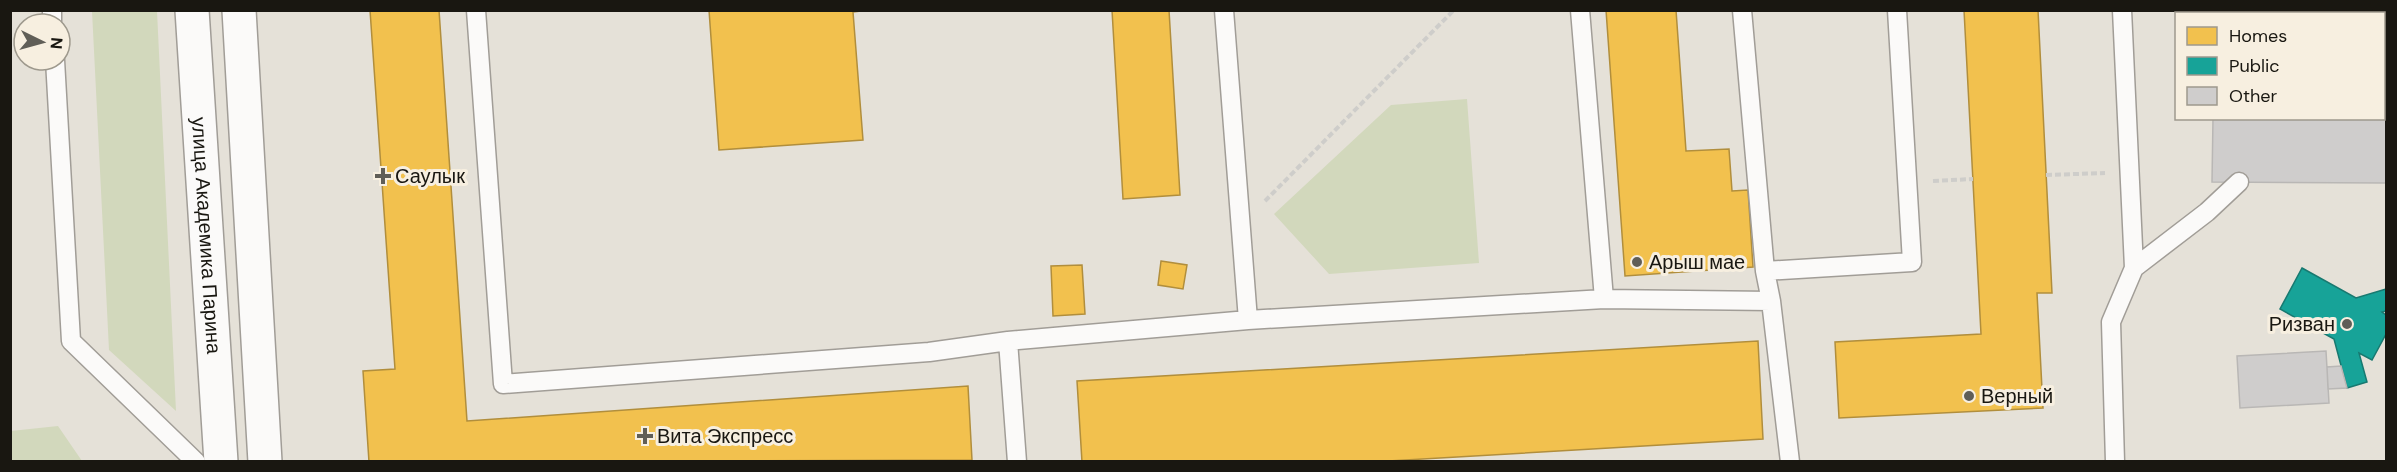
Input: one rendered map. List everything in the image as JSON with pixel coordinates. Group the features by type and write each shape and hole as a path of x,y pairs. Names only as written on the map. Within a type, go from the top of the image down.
{"main road":[{"name":"улица Академика Парина","path":"192,10 221,462"},
{"path":"239,10 265,462"}],"lane":[{"path":"476,10 503,384 929,352 1008,341 1248,320 1604,299 1771,301"},
{"path":"1224,10 1248,320"},
{"path":"1580,10 1604,299"},
{"path":"1742,10 1765,271 1771,301 1790,462"},
{"path":"1765,271 1912,262 1898,10"},
{"path":"2115,462 2110,322 2134,268 2122,10"},
{"path":"56,72 71,340 196,462"},
{"path":"2134,268 2206,212 2239,182"},
{"path":"1008,341 1017,462"}],"path":[{"path":"1240,227 1454,10"},
{"path":"2046,175 2129,171"},
{"path":"1909,183 1972,179"}],"green space":[{"path":"92,11 157,11 176,411 109,350"},
{"path":"1467,99 1479,263 1329,274 1274,214 1391,105"},
{"path":"58,426 82,461 11,461 11,431"}],"building: Homes":[{"path":"370,10 439,10 467,421 968,386 972,460 369,462 363,371 395,369"},
{"path":"709,10 869,10 853,12 863,140 719,150"},
{"path":"1112,10 1169,10 1180,195 1123,199"},
{"path":"1606,10 1676,10 1686,151 1729,149 1732,191 1748,190 1753,267 1625,276"},
{"path":"1964,10 2038,10 2052,293 2037,293 2043,408 1839,418 1835,342 1981,334"},
{"path":"1161,261 1187,265 1183,289 1158,285"},
{"path":"1082,265 1085,314 1053,316 1051,266"},
{"path":"1758,341 1763,439 1371,462 1082,462 1077,381"}],"building: Public":[{"name":"Ризван","path":"2302,268 2356,298 2386,289 2386,311 2382,312 2386,315 2386,334 2372,360 2359,353 2367,382 2347,388 2334,339 2280,309"}],"building: Other":[{"path":"2213,10 2386,10 2386,183 2212,182 2213,120 2385,120 2385,12 2213,12"},
{"path":"2326,351 2329,403 2240,408 2237,356"},
{"path":"2341,366 2347,388 2328,389 2327,367"}],"place":[{"name":"Саулык","path":"383,176"},
{"name":"Арыш мае","path":"1637,262"},
{"name":"Ризван","path":"2347,324"},
{"name":"Верный","path":"1969,396"},
{"name":"Вита Экспресс","path":"645,436"}]}
